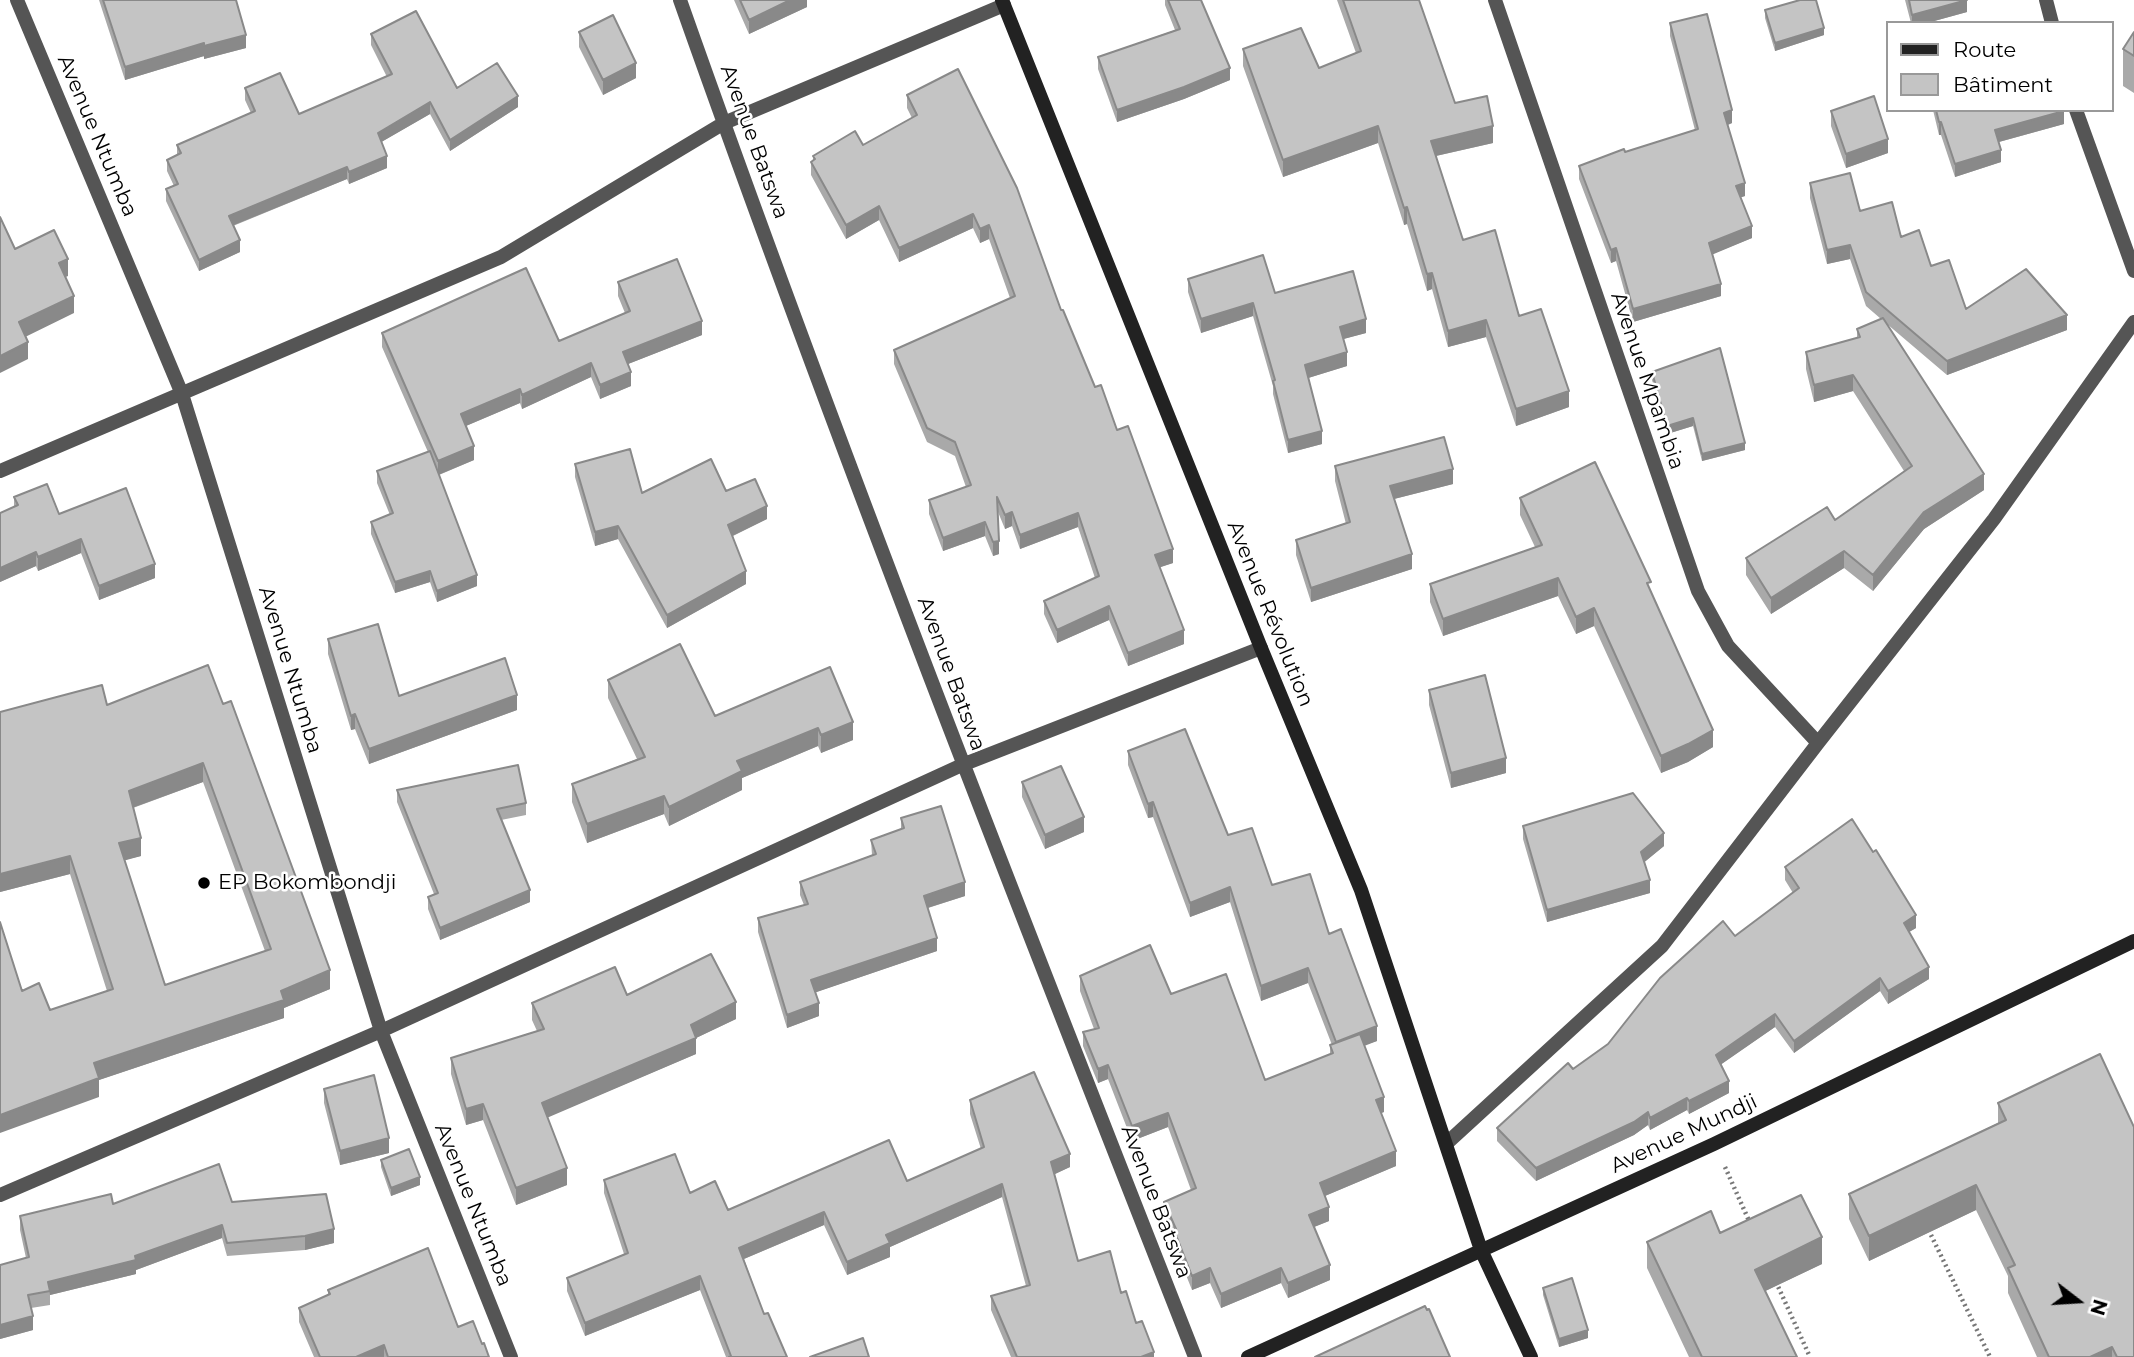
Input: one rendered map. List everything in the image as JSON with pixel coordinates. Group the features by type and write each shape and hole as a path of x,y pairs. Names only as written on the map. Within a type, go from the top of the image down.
{"street":[{"name":"Avenue Ntumba","path":"18,0 182,394 381,1031 511,1357"},
{"name":"Avenue Batswa","path":"680,0 962,765 1195,1357"},
{"name":"Avenue Mpambia","path":"1495,0 1698,591 1728,646 1818,743"},
{"path":"2046,0 2051,21"},
{"path":"0,471 501,257 724,123 1003,3"},
{"name":"Avenue Révolution","path":"1003,3 1261,648 1361,890 1481,1250 1531,1357"},
{"path":"2077,112 2134,271"},
{"path":"1447,1143 1662,946 1994,519 2134,322"},
{"path":"0,1195 381,1031 962,765 1261,648"},
{"name":"Avenue Mundji","path":"1248,1357 1714,1144 2134,941"}],"path":[{"path":"1714,1144 1754,1231"},
{"path":"1931,1235 1990,1357"},
{"path":"1776,1282 1810,1357"}],"building":[{"path":"103,0 236,0 246,35 204,46 204,43 125,67"},
{"path":"740,0 790,0 749,20"},
{"path":"1168,0 1201,0 1230,68 1117,110 1098,57 1180,29"},
{"path":"1343,0 1419,0 1455,103 1487,96 1493,126 1431,141 1463,240 1495,230 1519,316 1541,309 1569,391 1516,409 1486,320 1448,331 1432,273 1427,274 1378,126 1283,160 1243,49 1301,28 1319,68 1361,51"},
{"path":"1800,0 1816,0 1824,28 1775,43 1765,10"},
{"path":"1909,0 1967,0 1912,15"},
{"path":"416,11 457,88 497,63 518,96 450,140 430,102 378,133 387,156 349,172 347,167 229,216 240,240 199,260 166,189 178,184 167,160 181,153 177,145 255,111 245,88 280,73 299,114 392,74 371,34"},
{"path":"1707,14 1732,110 1724,113 1745,183 1736,186 1752,226 1709,243 1721,284 1633,309 1616,248 1611,250 1579,166 1624,149 1625,152 1698,129 1670,23"},
{"path":"613,15 636,63 603,80 579,32"},
{"path":"2134,32 2134,56 2123,49"},
{"path":"958,69 1017,188 1061,310 1095,387 1101,385 1117,430 1128,426 1173,549 1155,555 1184,630 1128,653 1109,606 1057,630 1044,601 1099,576 1078,513 1020,535 1012,512 1005,515 997,497 999,541 993,542 985,522 943,538 929,500 971,485 955,442 927,428 894,350 1015,296 989,225 980,229 973,214 899,248 879,206 846,225 811,162 815,159 813,156 855,131 863,145 917,115 907,95"},
{"path":"1874,96 1888,139 1846,154 1831,111"},
{"path":"1936,112 2060,112 1995,130 2001,150 1955,164"},
{"path":"1850,173 1860,211 1892,202 1901,237 1919,230 1931,266 1949,260 1966,309 2026,269 2067,315 1947,361 1866,292 1850,245 1827,250 1810,183"},
{"path":"0,217 15,249 54,230 68,259 59,263 74,296 19,322 28,342 0,356"},
{"path":"1263,255 1275,293 1353,271 1366,319 1340,327 1347,352 1305,365 1322,431 1288,440 1273,381 1275,380 1253,303 1201,319 1188,279"},
{"path":"677,259 702,321 623,352 631,372 600,385 591,363 522,395 520,389 461,414 474,446 438,461 382,333 526,268 559,341 630,311 618,282"},
{"path":"1883,318 1984,474 1924,512 1873,575 1844,551 1771,598 1746,558 1827,507 1835,520 1912,466 1853,375 1814,385 1806,352 1860,337 1857,329"},
{"path":"1720,348 1745,443 1702,454 1693,418 1667,426 1652,372"},
{"path":"1444,437 1453,469 1390,486 1412,554 1311,588 1296,540 1350,522 1335,466"},
{"path":"630,449 642,493 711,459 726,491 755,479 767,506 728,525 746,571 667,615 618,526 595,532 575,464"},
{"path":"430,451 477,575 437,591 430,571 395,582 371,522 393,513 377,471"},
{"path":"1595,462 1651,582 1647,583 1713,730 1661,756 1594,608 1576,617 1558,578 1443,619 1430,584 1542,545 1520,498"},
{"path":"47,484 59,514 126,488 155,564 99,586 81,539 38,557 36,552 0,568 0,513 18,505 14,497"},
{"path":"378,624 399,696 505,658 517,695 369,749 355,714 351,716 328,639"},
{"path":"680,644 715,716 830,667 853,722 821,735 818,728 737,761 742,771 669,807 664,796 587,824 572,784 645,757 608,680"},
{"path":"208,665 223,704 231,701 330,970 281,991 284,1000 94,1063 99,1078 0,1115 0,922 22,991 39,983 50,1010 113,989 70,856 0,874 0,712 102,685 107,705","holes":["203,763 271,949 165,985 119,843 141,838 129,791"]},
{"path":"1485,675 1506,758 1451,773 1429,690"},
{"path":"1185,729 1228,835 1252,828 1272,885 1310,874 1329,934 1341,929 1377,1026 1336,1042 1308,968 1261,986 1230,887 1190,903 1153,802 1148,804 1128,751"},
{"path":"518,765 526,803 497,809 530,890 440,928 428,897 438,893 397,790"},
{"path":"1061,766 1084,817 1045,835 1022,782"},
{"path":"1633,793 1664,833 1641,852 1650,880 1547,910 1523,826"},
{"path":"941,806 965,882 924,896 937,938 811,980 819,1003 787,1015 758,918 808,904 800,882 876,854 871,840 904,828 901,818"},
{"path":"1852,819 1873,852 1876,850 1916,915 1904,923 1929,967 1888,991 1880,978 1794,1041 1775,1014 1716,1055 1729,1081 1689,1101 1687,1098 1650,1118 1648,1112 1634,1122 1536,1168 1497,1128 1568,1063 1573,1069 1608,1044 1660,978 1723,921 1735,936 1799,888 1785,867"},
{"path":"1150,945 1171,994 1226,974 1265,1080 1333,1053 1330,1045 1360,1034 1384,1097 1376,1100 1396,1151 1320,1183 1329,1207 1309,1215 1330,1265 1288,1283 1281,1268 1221,1294 1210,1268 1192,1276 1164,1202 1196,1188 1168,1113 1132,1126 1108,1065 1098,1069 1083,1032 1099,1028 1080,976"},
{"path":"711,954 736,1002 691,1025 696,1038 542,1103 567,1168 516,1188 483,1104 466,1109 451,1058 544,1029 532,1003 615,967 627,995"},
{"path":"2100,1054 2134,1127 2134,1357 2117,1357 2112,1347 2090,1357 2049,1357 2008,1268 2015,1265 1976,1185 1869,1236 1849,1194 2006,1120 1998,1103"},
{"path":"1034,1072 1070,1154 1051,1162 1078,1261 1110,1251 1121,1293 1126,1291 1136,1323 1142,1321 1154,1352 1141,1357 1017,1357 991,1296 1030,1285 1002,1184 886,1235 890,1243 847,1262 824,1212 739,1248 764,1314 768,1313 787,1357 729,1357 731,1356 700,1276 585,1323 567,1278 628,1253 604,1180 675,1154 690,1193 715,1181 728,1210 889,1140 907,1181 984,1147 970,1100"},
{"path":"374,1075 389,1138 340,1151 324,1089"},
{"path":"409,1149 420,1177 391,1188 381,1160"},
{"path":"219,1164 232,1202 326,1194 334,1229 305,1236 227,1243 222,1225 135,1256 136,1260 48,1282 50,1291 28,1295 33,1316 0,1325 0,1265 29,1257 20,1216 111,1194 113,1204"},
{"path":"1801,1195 1822,1237 1755,1270 1797,1357 1702,1357 1647,1242 1711,1211 1720,1233"},
{"path":"428,1248 458,1327 473,1321 489,1357 388,1357 384,1345 356,1357 320,1357 299,1308 330,1294 328,1290"},
{"path":"1572,1278 1588,1330 1559,1339 1543,1288"},
{"path":"1425,1306 1429,1309 1450,1357 1315,1357"},
{"path":"863,1338 869,1357 810,1357"}],"place":[{"name":"EP Bokombondji","path":"204,883"}]}
